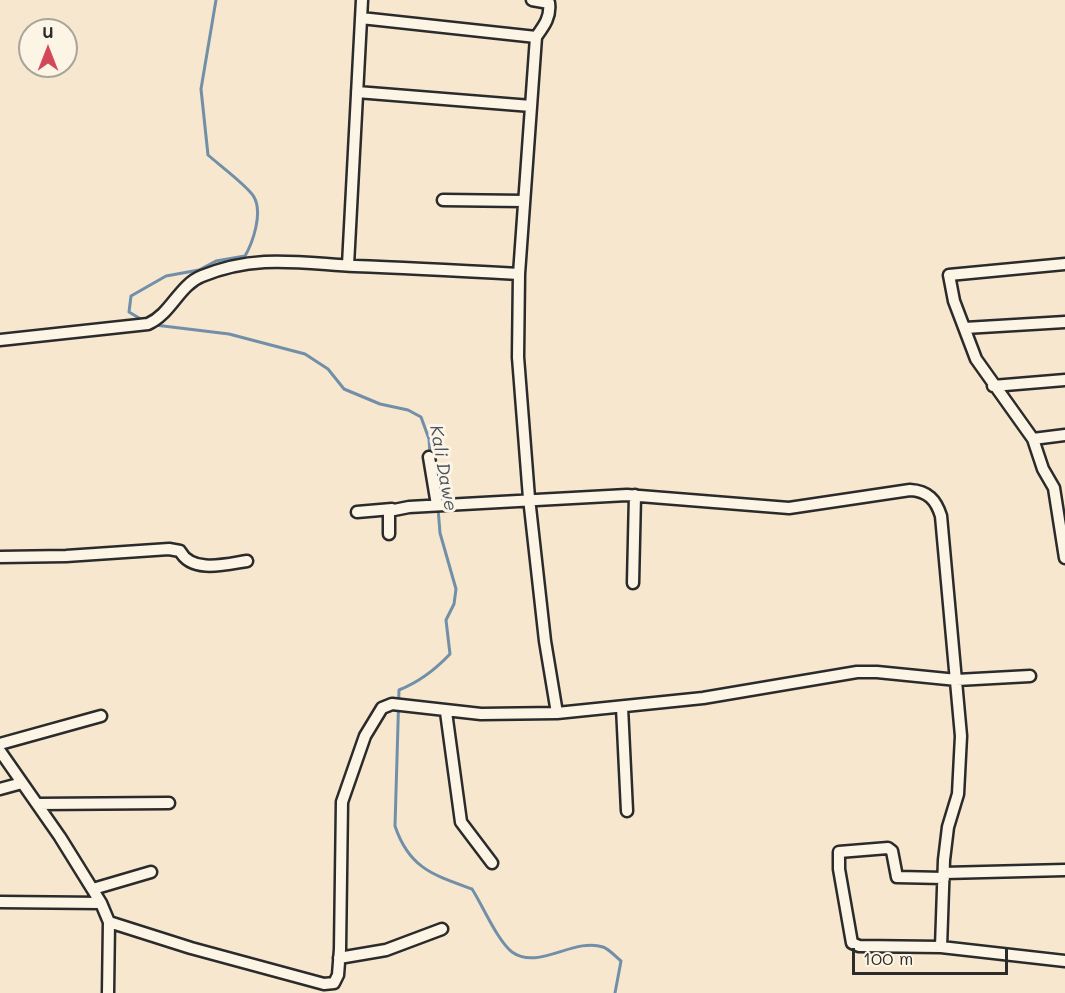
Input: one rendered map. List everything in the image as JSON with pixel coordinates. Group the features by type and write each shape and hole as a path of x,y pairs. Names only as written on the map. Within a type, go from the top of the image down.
{"street":[{"path":"348,266 362,0"},
{"path":"532,0 549,3 550,6 546,24 536,37 519,274 520,401 529,498 557,713"},
{"path":"361,18 536,37"},
{"path":"357,92 531,106"},
{"path":"443,200 524,201"},
{"path":"0,339 140,325 156,320 164,314 196,278 247,264 283,260 348,266 519,274"},
{"path":"1064,552 1060,489 1043,469 1033,440 976,359 954,301 949,275 1065,264"},
{"path":"965,328 1065,322"},
{"path":"993,386 1065,380"},
{"path":"1033,440 1065,435"},
{"path":"429,457 437,505"},
{"path":"357,512 529,498 635,495 774,508 806,506 910,490 927,494 934,500 941,516 957,680 961,758 958,794 948,828 941,946"},
{"path":"633,583 635,495"},
{"path":"389,534 388,514 392,509"},
{"path":"0,557 169,549 180,551 187,561 200,565 248,561"},
{"path":"108,922 334,989 339,958 342,802 364,736 378,711 392,704 446,712 481,714 557,713 703,698 857,672 957,680 1030,676"},
{"path":"622,707 627,811"},
{"path":"446,712 460,822 492,863"},
{"path":"0,744 101,716"},
{"path":"0,751 101,903 108,922 108,993"},
{"path":"0,789 22,783"},
{"path":"37,804 169,802"},
{"path":"1065,870 897,877 892,851 888,848 842,850 838,855 852,943 859,946 941,946 1065,961"},
{"path":"93,889 151,872"},
{"path":"0,902 101,903"},
{"path":"339,958 386,950 442,929"}],"waterway":[{"name":"Kali Dawe","path":"144,321 129,312 131,296 166,276 199,270 216,261 245,256 256,227 258,211 254,197 208,155 201,89 216,0"},
{"name":"Kali Dawe","path":"155,325 229,334 305,354 328,369 344,389 380,404 408,410 421,417 429,439 430,454"},
{"name":"Kali Dawe","path":"438,508 440,533 456,589 454,604 446,620 450,654 426,675 399,690 395,826 407,852 415,861 434,874 472,889 506,947 512,952 522,957 533,958 580,946 592,945 610,951 621,961 615,993"}]}
